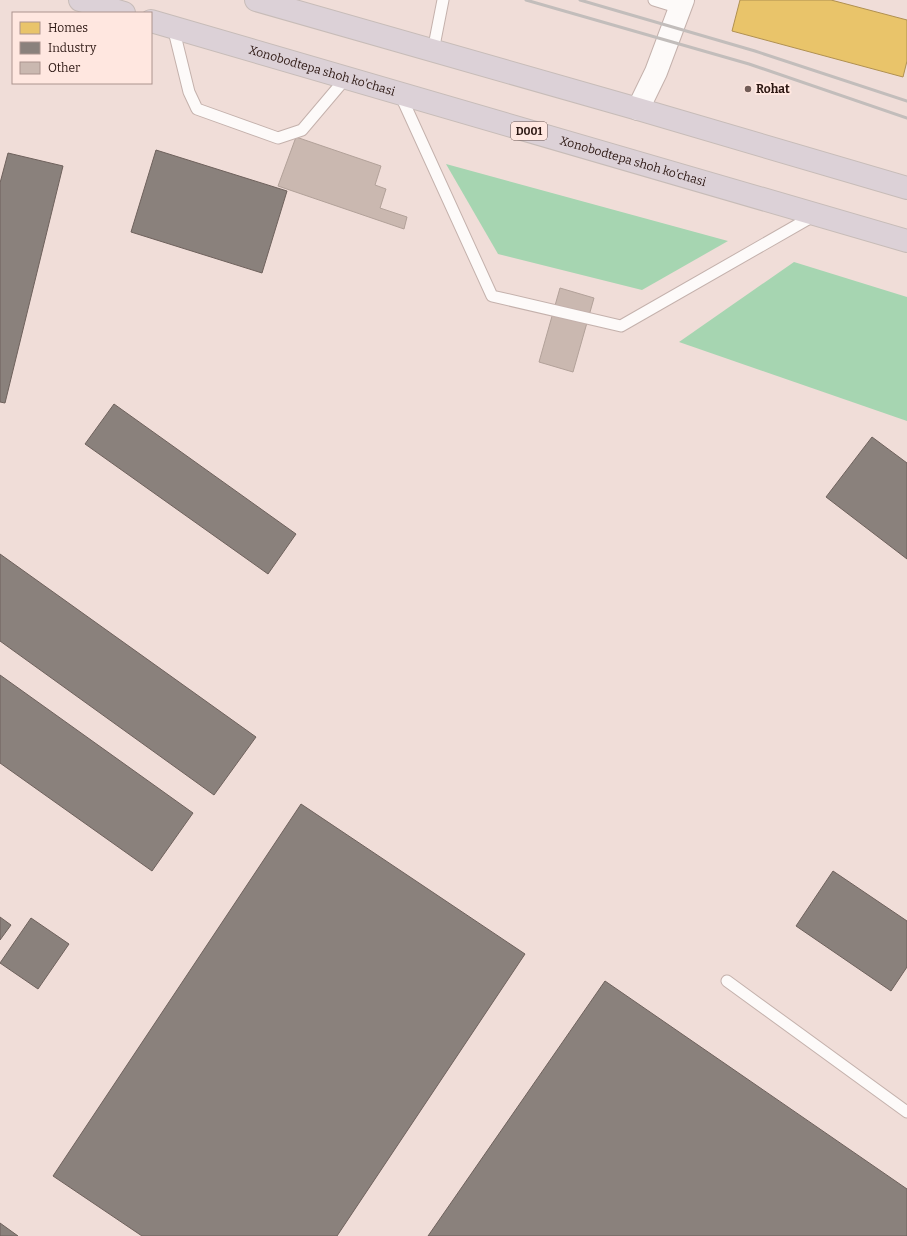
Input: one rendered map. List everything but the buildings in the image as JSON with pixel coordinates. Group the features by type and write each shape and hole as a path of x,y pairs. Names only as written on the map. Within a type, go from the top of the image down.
{"highway":[{"path":"80,0 121,12"},
{"path":"256,0 638,109 907,188"},
{"name":"Xonobodtepa shoh ko'chasi","path":"152,21 907,241"}],"street":[{"path":"638,109 656,72 682,4"}],"lane":[{"path":"433,50 443,0"},
{"path":"654,0 682,4"},
{"path":"173,27 189,92 198,109 278,138 302,130 346,78"},
{"path":"400,94 492,296 621,326 815,215"},
{"path":"727,980 907,1112"}],"green space":[{"path":"446,164 728,241 642,290 498,254"},
{"path":"794,262 907,297 907,421 679,342"}],"railway":[{"path":"526,0 749,64 907,118"},
{"path":"580,0 755,51 907,101"}],"place":[{"name":"Rohat","path":"748,89"}]}
